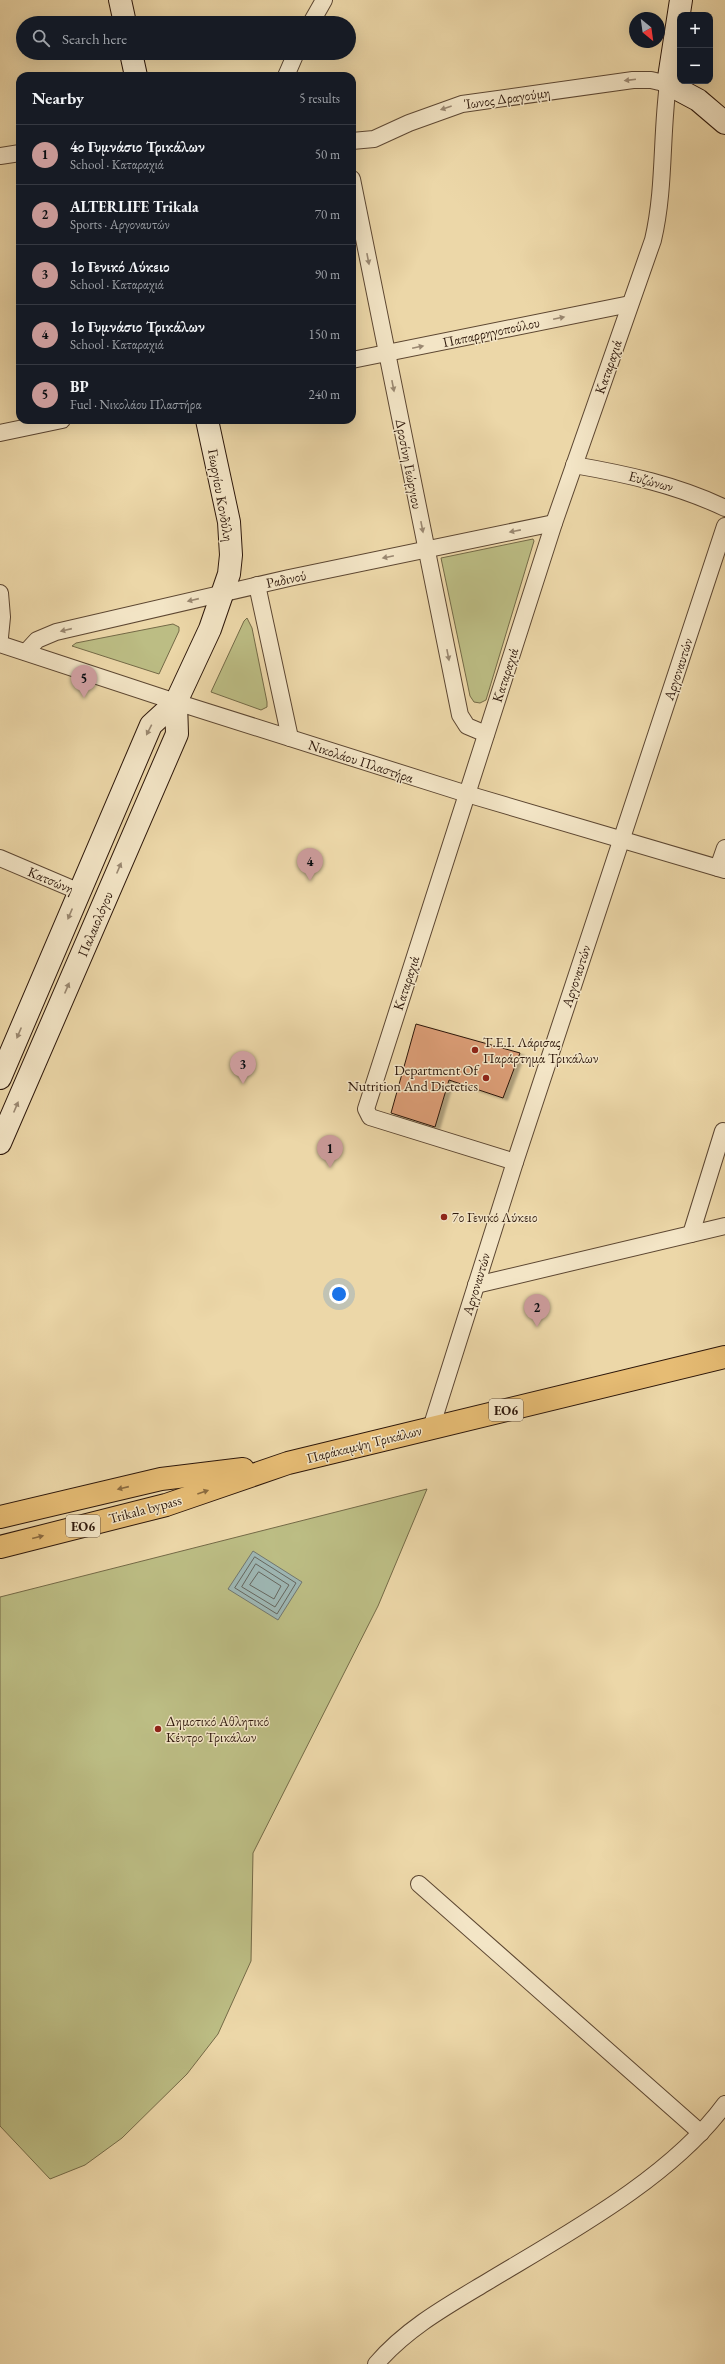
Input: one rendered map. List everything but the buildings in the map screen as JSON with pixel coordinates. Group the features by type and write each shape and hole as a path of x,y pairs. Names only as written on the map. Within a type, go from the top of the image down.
{"main road":[{"path":"120,0 123,16"},
{"path":"681,0 668,84 692,96 725,123"},
{"path":"133,60 135,72"},
{"name":"Γεωργίου Κονδύλη","path":"207,424 231,535 230,564 223,593"},
{"name":"Παλαιολόγου","path":"0,1078 151,726 176,702 210,629 223,593"},
{"name":"Παλαιολόγου","path":"0,1143 177,734 176,702"},
{"name":"Παράκαμψη Τρικάλων","path":"0,1517 161,1479 288,1463 725,1357"},
{"name":"Trikala bypass","path":"0,1547 166,1505 288,1463"}],"street":[{"path":"316,16 324,0"},
{"path":"288,72 293,60"},
{"name":"Ίωνος Δραγούμη","path":"356,142 374,139 421,118 462,104 633,80 651,80 668,84"},
{"name":"Καταραχιά","path":"515,1162 370,1117 366,1109 554,523 653,240 660,207 664,114 668,84"},
{"path":"0,156 16,154"},
{"name":"Δροσίνη Γεώργιου","path":"356,199 461,717 470,729 486,734"},
{"name":"Παπαρρηγοπούλου","path":"356,359 630,304"},
{"path":"0,433 43,424"},
{"name":"Ευζώνων","path":"574,465 622,473 675,487 725,508"},
{"name":"Ραδινού","path":"26,652 37,640 56,632 257,585 554,523"},
{"name":"Αργοναυτών","path":"431,1428 515,1162 725,526"},
{"path":"257,585 290,738"},
{"path":"0,593 2,616 0,637"},
{"name":"Νικολάου Πλαστήρα","path":"0,644 176,702 467,794 722,869"},
{"path":"722,869 725,848"},
{"name":"Κατσώνη","path":"0,858 80,892"},
{"path":"691,1234 723,1131"},
{"path":"476,1285 725,1226"},
{"path":"419,1884 701,2133"},
{"path":"376,2364 390,2348 417,2325 610,2205 680,2154 701,2133 725,2104"}],"green space":[{"path":"533,539 534,541 486,700 480,703 474,702 470,696 441,558"},
{"path":"247,618 252,628 267,702 267,707 261,710 211,692 244,621"},
{"path":"173,624 179,627 179,631 159,674 72,646 76,643"},
{"name":"Δημοτικό Αθλητικό Κέντρο Τρικάλων","path":"427,1489 378,1606 253,1853 251,1961 218,2034 187,2074 122,2138 85,2165 50,2179 0,2126 0,1597"}],"water":[{"path":"253,1551 302,1582 278,1620 228,1589"}],"place":[{"name":"BP","path":"84,698"},
{"name":"1ο Γυμνάσιο Τρικάλων","path":"310,881"},
{"name":"Τ.Ε.Ι. Λάρισας Παράρτημα Τρικάλων","path":"475,1050"},
{"name":"Department Of Nutrition And Dietetics","path":"486,1078"},
{"name":"1ο Γενικό Λύκειο","path":"243,1084"},
{"name":"4ο Γυμνάσιο Τρικάλων","path":"330,1168"},
{"name":"7ο Γενικό Λύκειο","path":"444,1217"},
{"name":"ALTERLIFE Trikala","path":"537,1327"},
{"name":"Δημοτικό Αθλητικό Κέντρο Τρικάλων","path":"158,1729"}]}
